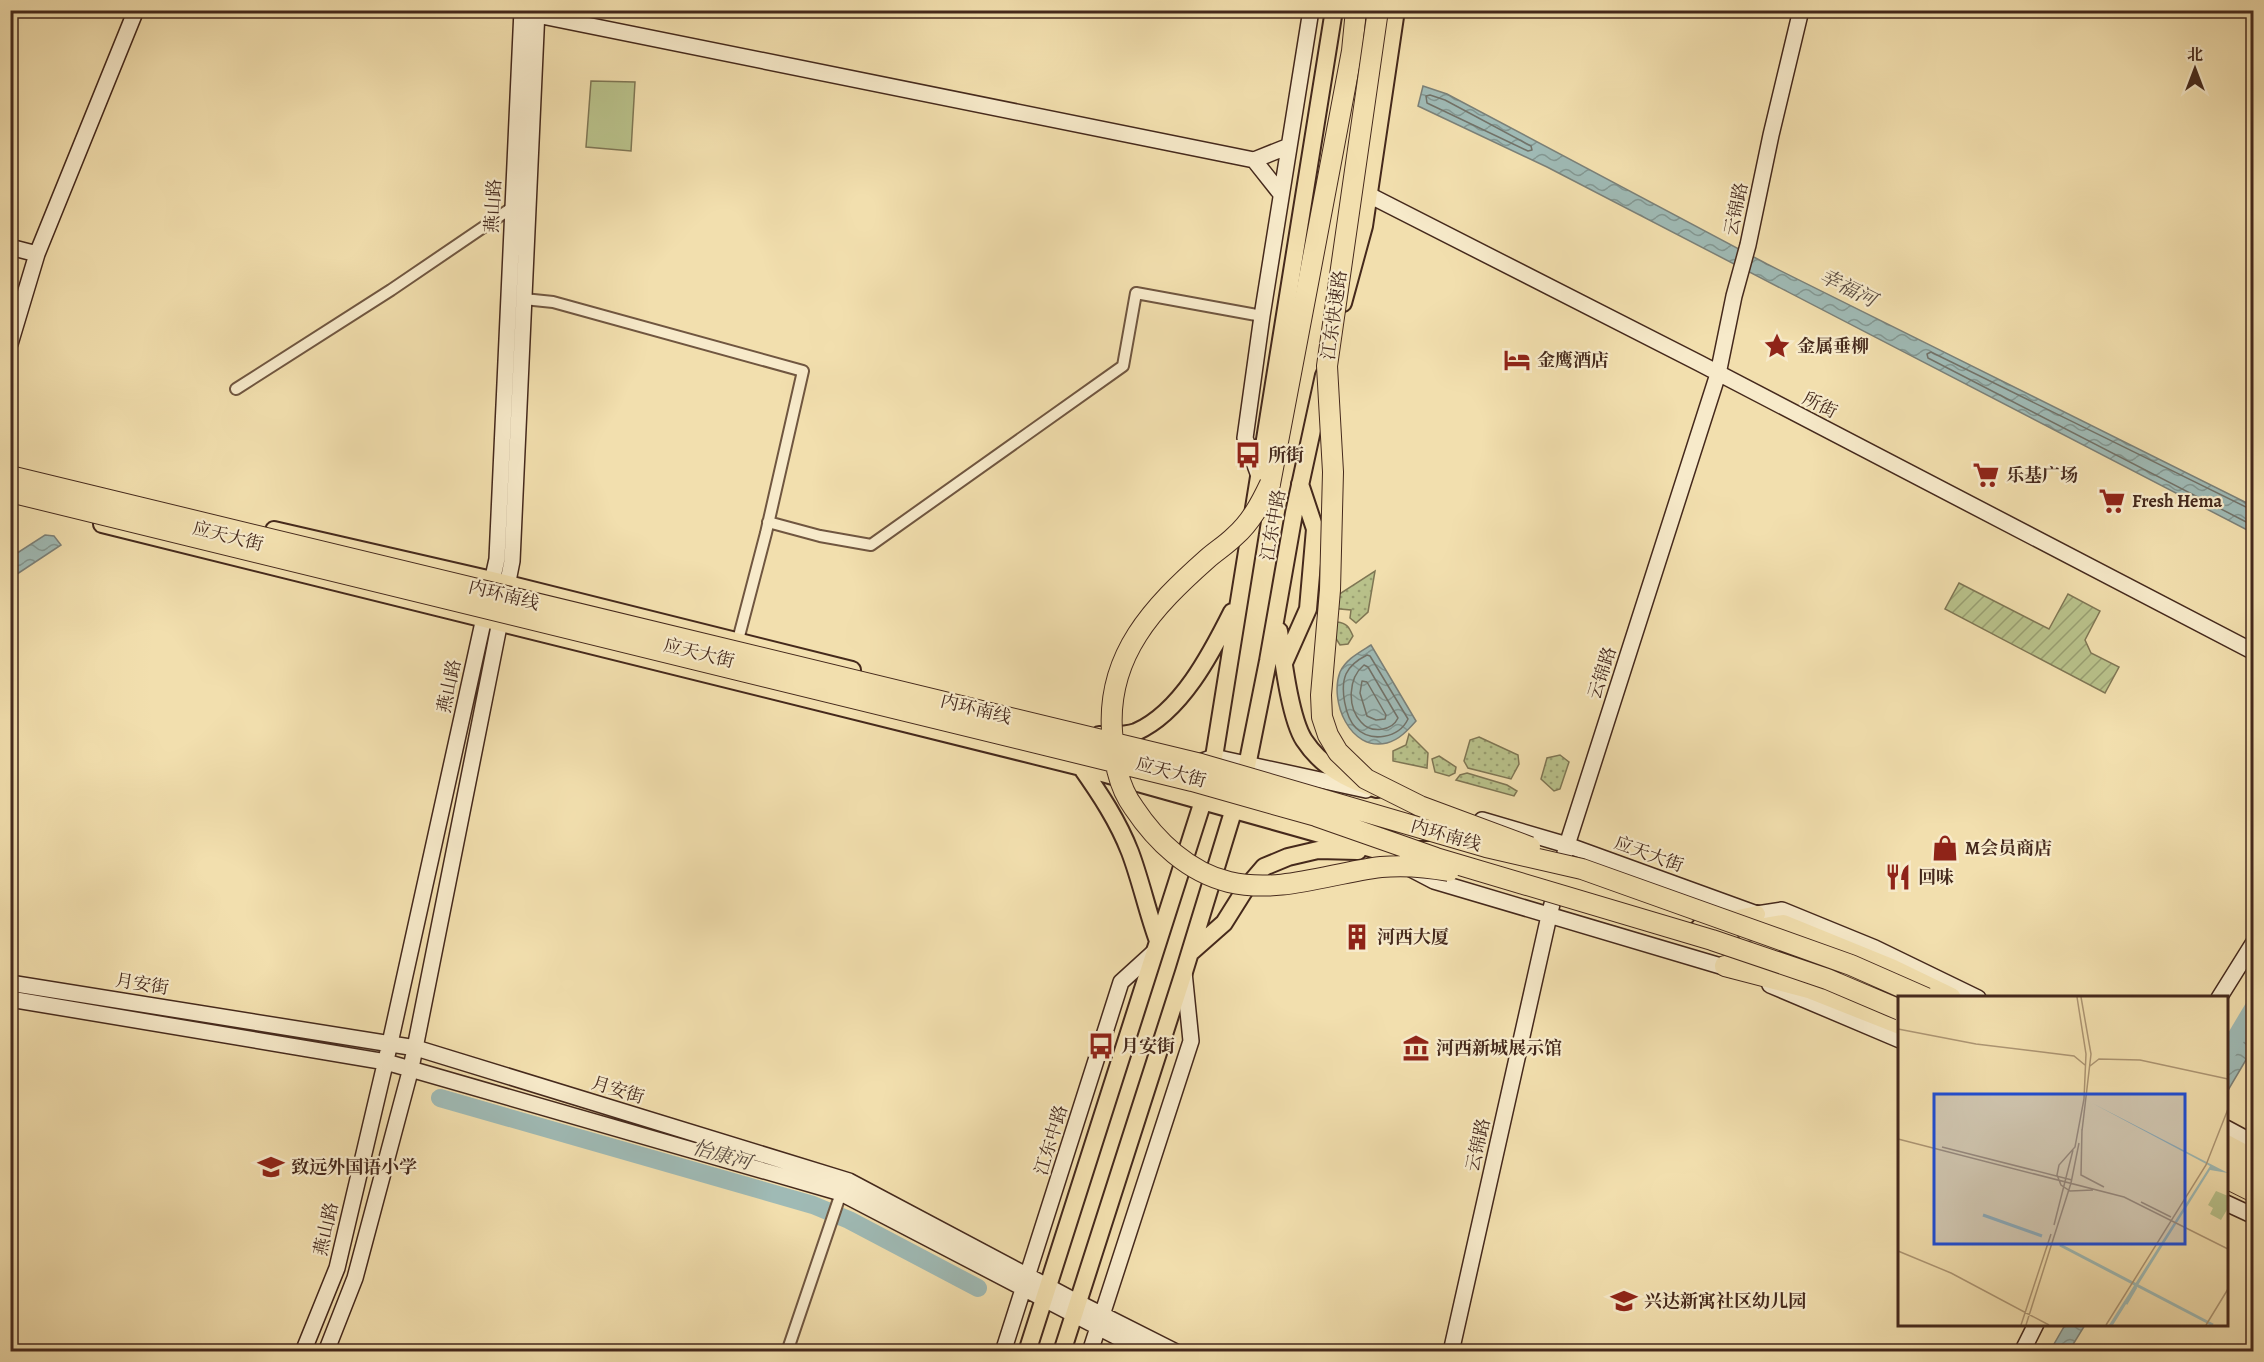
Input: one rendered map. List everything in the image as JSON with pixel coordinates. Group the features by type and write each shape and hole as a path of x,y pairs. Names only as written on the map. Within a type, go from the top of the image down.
{"highway":[{"name":"江东快速路","path":"1356,10 1350,63 1260,506 1236,536 1207,559 1149,617 1124,656 1115,684 1111,710 1117,773 1128,801 1148,829 1169,850 1193,867 1227,881 1258,886 1290,885 1382,867 1430,868 1552,882"},
{"name":"江东快速路","path":"1378,10 1326,366 1333,472 1322,717 1328,735 1338,752 1366,779 1420,806 1492,832 1582,869"},
{"name":"内环南线","path":"10,476 1201,764 1486,847 1582,869 1851,965 1921,996"},
{"name":"内环南线","path":"10,492 1192,781 1316,816 1436,858 1552,882 1827,979 1898,1010"},
{"path":"1739,933 1783,925 1891,969 1947,996"},
{"path":"1725,966 1809,988 1898,1024"},
{"path":"2228,1149 2253,1160"},
{"path":"2228,1179 2253,1192"}],"main road":[{"name":"江东中路","path":"1027,1352 1203,801 1214,757 1239,598 1264,480 1334,10"},
{"name":"江东中路","path":"1062,1352 1190,954 1247,766 1300,484 1320,391 1364,226 1396,10"},
{"name":"应天大街","path":"10,470 500,582 738,640 1096,736 1189,765 1209,776 1242,784 1552,882 1739,933 1835,967 1902,996"},
{"path":"1284,664 1308,609 1315,529 1300,484"},
{"name":"应天大街","path":"10,501 1081,767 1377,850 1446,850 1698,927 1833,972 1898,1000"},
{"path":"1096,736 1134,733 1158,718 1179,698 1217,640 1239,598"},
{"path":"1276,615 1293,708 1304,739 1323,762 1353,782 1418,801"},
{"path":"1081,767 1104,800 1130,851 1156,946"},
{"path":"1190,954 1224,923 1246,888 1264,867 1288,857 1318,850 1377,850"},
{"path":"1552,882 1734,919 1757,914"},
{"path":"2228,1149 2253,1173"},
{"path":"2228,1169 2253,1182"}],"street":[{"path":"10,344 38,254 136,10"},
{"name":"江东中路","path":"1264,480 1245,438 1311,10"},
{"name":"云锦路","path":"1451,1352 1549,916 1552,882 1567,845 1718,374 1801,10"},
{"path":"529,12 1254,160 1289,146"},
{"name":"燕山路","path":"500,582 497,559 513,207 529,12"},
{"name":"燕山路","path":"303,1352 337,1268 500,582 512,561 524,299 529,12"},
{"path":"1254,160 1281,194"},
{"name":"所街","path":"1369,195 2253,652"},
{"path":"236,389 391,290 513,207"},
{"path":"10,247 38,254"},
{"path":"768,522 820,536 871,545 1124,366 1136,293 1262,316"},
{"path":"524,299 553,303 803,371 738,640"},
{"name":"燕山路","path":"326,1352 355,1278 416,1048 491,622"},
{"name":"应天大街","path":"1189,765 1214,757 1247,766 1418,801 1567,845 1757,914 1782,910 1875,948 1974,996"},
{"name":"应天大街","path":"1377,850 1434,881 1725,966 1898,1040"},
{"path":"2220,996 2253,942"},
{"name":"江东中路","path":"1003,1352 1120,982 1156,946"},
{"name":"江东中路","path":"1090,1352 1191,1041 1184,972"},
{"name":"月安街","path":"10,982 416,1048 849,1181 1026,1282 1099,1320"},
{"path":"10,999 411,1068 841,1194 1026,1282"},
{"path":"2228,1129 2253,1143"},
{"path":"787,1352 841,1194"},
{"path":"2228,1204 2253,1216"},
{"path":"1099,1320 1146,1352"},
{"path":"1099,1320 1176,1352"},
{"path":"2022,1352 2035,1326"}],"green space":[{"path":"591,81 635,82 631,151 586,147"},
{"path":"1375,571 1368,612 1356,623 1350,618 1351,610 1329,608 1327,602"},
{"path":"1959,583 2049,629 2068,594 2100,611 2085,640 2091,653 2119,667 2105,693 1945,609"},
{"path":"1337,622 1345,624 1352,633 1353,636 1348,644 1340,645 1335,637"},
{"path":"1409,734 1428,753 1427,768 1393,761 1393,751 1406,745"},
{"path":"1479,737 1518,755 1519,764 1511,779 1468,768 1464,761 1470,740"},
{"path":"1560,755 1569,762 1560,789 1554,791 1541,779 1547,758"},
{"path":"1439,756 1456,767 1455,773 1449,776 1435,772 1432,759"},
{"path":"1467,773 1507,785 1517,791 1514,796 1456,780 1460,775"}],"water":[{"path":"1423,86 1447,94 1767,264 2253,506 2253,533 1547,167 1418,106"},
{"path":"45,535 54,536 61,545 11,578 11,557"},
{"path":"1371,645 1416,721 1399,737 1387,743 1374,744 1362,740 1345,722 1340,710 1337,684 1340,672 1354,656"},
{"path":"2253,1017 2253,1048 2228,1090 2228,1061"},
{"path":"2064,1326 2084,1326 2069,1351 2050,1351"}],"waterway":[{"path":"2228,1051 2254,1007"},
{"name":"怡康河","path":"440,1098 813,1205 849,1220 978,1288"}],"place":[{"name":"金属垂柳","path":"1777,346"},
{"name":"金鹰酒店","path":"1517,360"},
{"name":"所街","path":"1248,455"},
{"name":"乐基广场","path":"1986,475"},
{"name":"Fresh Hema","path":"2112,501"},
{"name":"M会员商店","path":"1945,848"},
{"name":"回味","path":"1898,877"},
{"name":"河西大厦","path":"1357,937"},
{"name":"月安街","path":"1101,1046"},
{"name":"河西新城展示馆","path":"1416,1048"},
{"name":"致远外国语小学","path":"271,1167"},
{"name":"兴达新寓社区幼儿园","path":"1624,1301"}],"water label":[{"name":"幸福河","path":"1848,288"}]}
